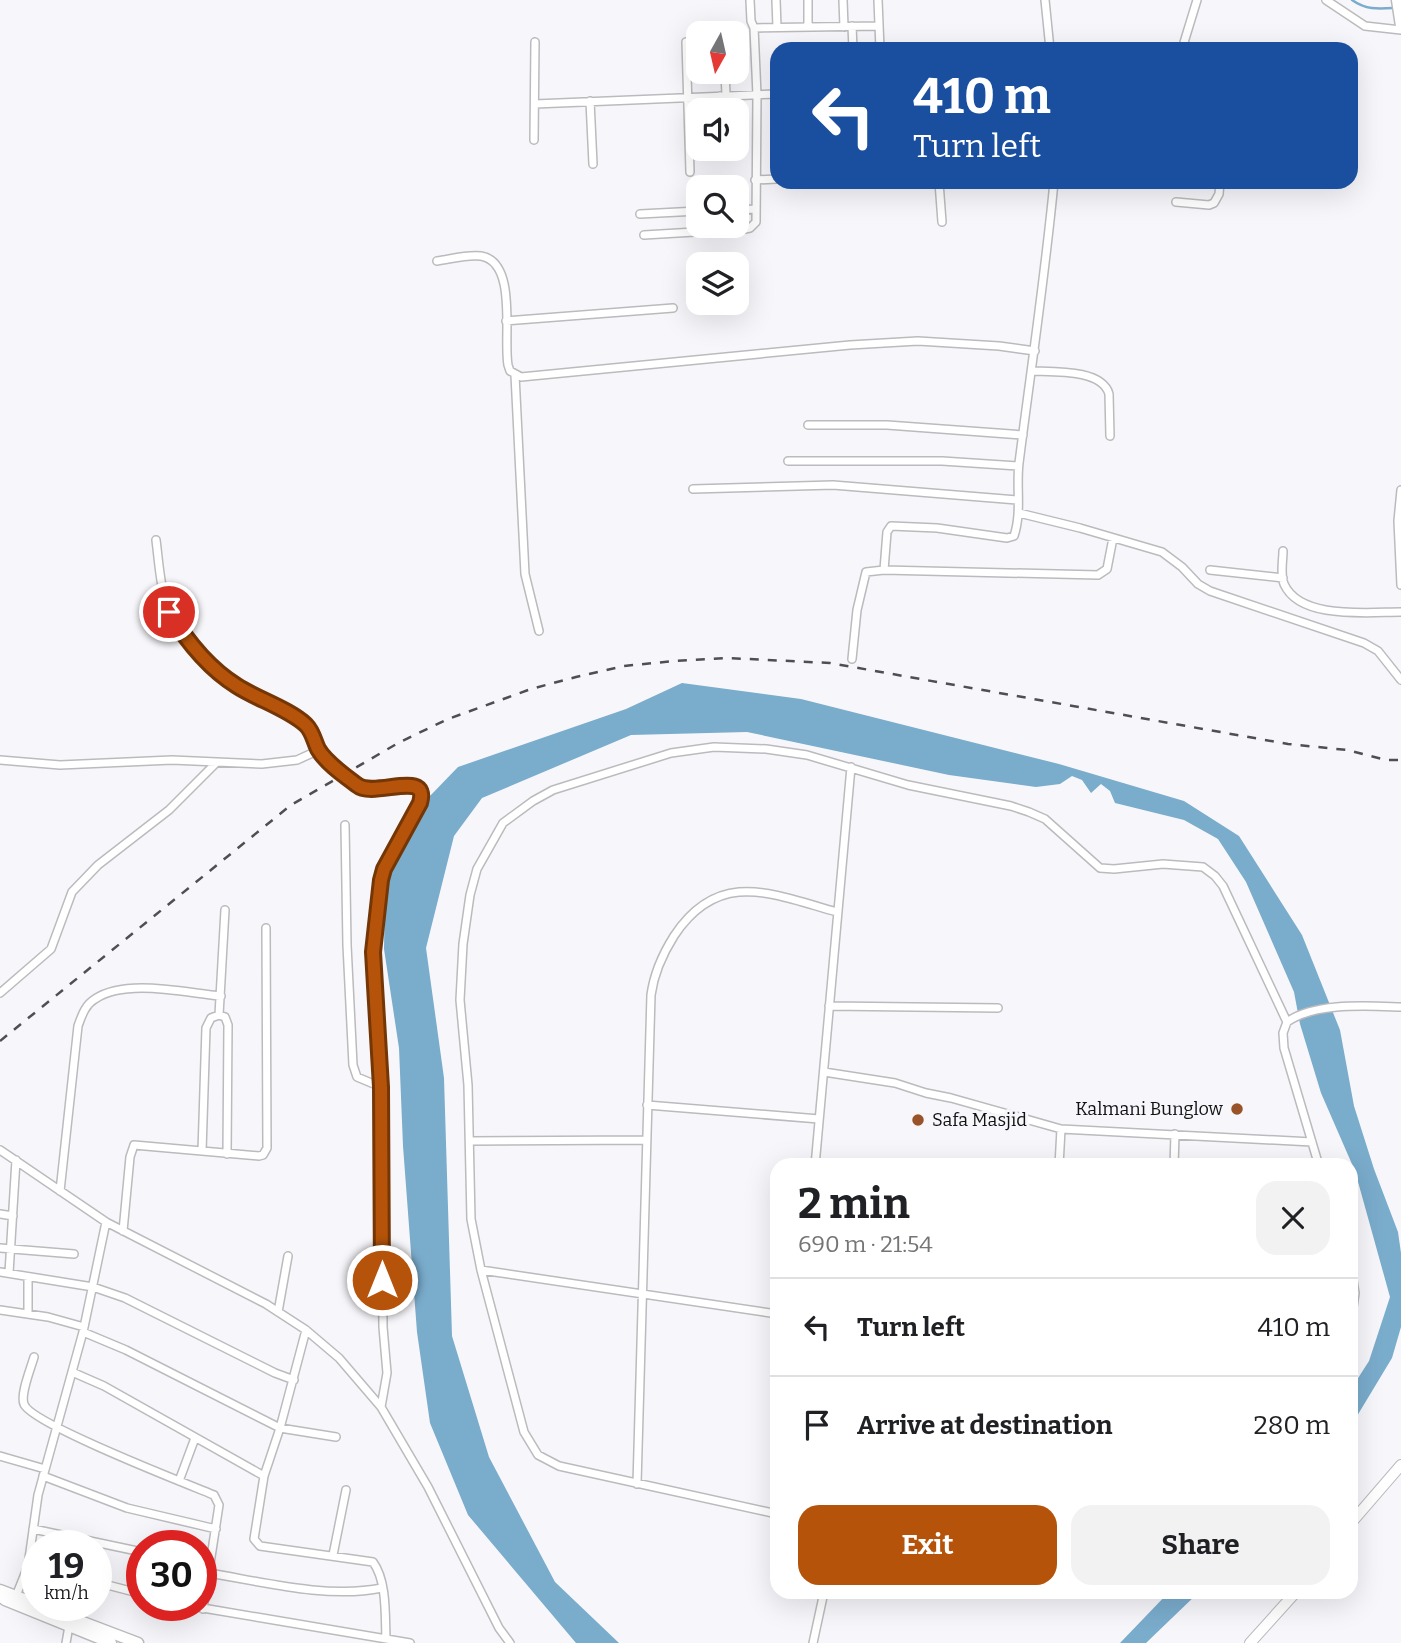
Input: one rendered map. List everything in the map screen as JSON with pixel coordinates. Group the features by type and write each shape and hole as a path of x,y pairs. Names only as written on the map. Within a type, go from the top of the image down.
{"main road":[{"path":"1397,0 1400,24"},
{"path":"1358,1515 1401,1465"},
{"path":"1358,1524 1401,1475"},
{"path":"0,1593 21,1598"},
{"path":"0,1593 5,1600 111,1643"},
{"path":"1242,1643 1282,1599"},
{"path":"1250,1643 1290,1599"},
{"path":"82,1621 138,1643"}],"street":[{"path":"644,235 750,228 756,222 757,95 750,0"},
{"path":"776,0 777,27"},
{"path":"808,0 808,27"},
{"path":"843,0 851,42"},
{"path":"878,0 880,42"},
{"path":"1045,0 1049,42"},
{"path":"1184,42 1197,0"},
{"path":"1326,0 1365,26 1400,24"},
{"path":"754,28 879,26"},
{"path":"534,140 535,42"},
{"path":"688,84 690,172"},
{"path":"723,98 724,84"},
{"path":"535,104 770,94"},
{"path":"590,101 593,164"},
{"path":"755,180 770,179"},
{"path":"940,189 942,222"},
{"path":"884,570 887,532 891,526 937,528 1012,538 1015,534 1019,513 1018,466 1035,351 1053,189"},
{"path":"1176,202 1209,205 1214,203 1219,189"},
{"path":"749,209 756,209"},
{"path":"640,214 686,212"},
{"path":"437,261 477,255 492,260 501,271 508,365 515,375 525,574 539,631"},
{"path":"506,321 673,308"},
{"path":"515,375 530,377 918,341 1035,351"},
{"path":"1032,371 1080,374 1094,377 1101,382 1109,394 1110,436"},
{"path":"808,425 887,425 1023,435"},
{"path":"788,461 943,461 1018,466"},
{"path":"693,489 833,485 1017,500"},
{"path":"1401,490 1398,521 1401,585"},
{"path":"1019,513 1162,552 1198,584 1210,591 1364,643 1397,668 1401,680"},
{"path":"852,659 856,610 863,577 869,570 1098,575 1107,569 1114,538"},
{"path":"156,540 163,594 169,612 179,630 212,667 307,726 319,750 361,789 375,790 402,784 418,787 421,793 420,803 384,869 378,897 373,952 381,1087 382,1315 387,1373 381,1407"},
{"path":"1283,551 1283,578 1289,591 1295,598 1311,607 1401,612"},
{"path":"1210,570 1283,578"},
{"path":"770,1512 549,1462 538,1455 524,1432 481,1269 471,1219 468,1085 460,1000 463,944 470,895 477,869 503,823 553,790 671,753 714,747 765,749 807,755 908,785 1011,806 1045,819 1100,867 1114,869 1163,864 1203,867 1215,876 1223,886 1287,1022"},
{"path":"0,760 60,765 172,760 281,763 297,760 319,750"},
{"path":"0,993 51,949 66,903 79,885 98,866 169,810 216,762"},
{"path":"816,1158 850,767"},
{"path":"345,825 353,1065 357,1077 381,1087"},
{"path":"638,1484 648,1105 653,981 656,968 670,943 693,913 707,901 724,894 741,891 766,894 837,912"},
{"path":"219,1015 225,910"},
{"path":"123,1231 130,1157 134,1145 259,1156 263,1155 267,1148 266,928"},
{"path":"60,1191 78,1026 83,1012 93,1000 107,992 120,989 146,988 221,996"},
{"path":"829,1006 998,1008"},
{"path":"1317,1158 1284,1048 1283,1033 1287,1022 1293,1017 1313,1011 1346,1006 1401,1007"},
{"path":"202,1151 206,1028 211,1018 219,1015 225,1017 228,1025 227,1154"},
{"path":"824,1072 895,1083 1061,1129 1312,1142"},
{"path":"648,1105 819,1119"},
{"path":"1059,1158 1061,1129"},
{"path":"1174,1158 1175,1134"},
{"path":"470,1141 647,1140"},
{"path":"0,1150 106,1222 278,1312 306,1330 339,1358 381,1407 428,1487 499,1628 510,1643"},
{"path":"9,1273 16,1160"},
{"path":"0,1214 13,1216"},
{"path":"106,1222 84,1330 38,1495 33,1529 126,1549"},
{"path":"0,1248 74,1254"},
{"path":"278,1312 288,1256"},
{"path":"481,1269 770,1313"},
{"path":"0,1272 93,1287 134,1302 294,1380"},
{"path":"27,1277 28,1313"},
{"path":"0,1310 28,1313 84,1330 280,1428 336,1437"},
{"path":"306,1330 294,1380 264,1476 254,1539 260,1546 373,1562 382,1588 386,1638"},
{"path":"0,1456 127,1508 216,1529 219,1505 214,1495 56,1428 30,1413 23,1403 34,1357"},
{"path":"72,1372 104,1386 264,1476"},
{"path":"179,1481 195,1438"},
{"path":"333,1555 346,1490"},
{"path":"217,1570 329,1591 356,1592 382,1588"},
{"path":"16,1596 21,1587"},
{"path":"813,1643 822,1599"},
{"path":"217,1611 410,1643"},
{"path":"66,1643 69,1626"}],"water":[{"path":"682,683 801,699 1059,764 1184,801 1239,836 1302,935 1340,1030 1354,1106 1398,1232 1401,1253 1401,1327 1392,1358 1358,1414 1358,1378 1369,1361 1390,1297 1358,1182 1358,1158 1349,1158 1321,1093 1300,1024 1294,992 1246,882 1218,839 1184,820 1115,803 1110,791 1101,784 1091,793 1082,780 1072,776 1060,784 1036,787 949,775 747,732 631,735 482,798 454,836 426,948 444,1078 452,1336 489,1457 555,1582 619,1643 576,1643 468,1515 430,1423 417,1332 403,1146 399,1048 384,949 385,887 400,827 458,767 626,709"},
{"path":"1162,1599 1192,1599 1146,1643 1120,1643"}],"waterway":[{"path":"1352,0 1377,9 1394,8"}],"railway":[{"path":"0,1041 291,805 400,742 448,719 531,689 624,666 728,658 830,663 1288,744 1347,750 1386,760 1401,760"}],"place":[{"name":"Kalmani Bunglow","path":"1237,1109"},
{"name":"Safa Masjid","path":"918,1120"}],"route":[{"path":"169,612 179,630 212,667 236,685 307,726 319,750 361,789 369,791 402,784 418,787 421,793 420,803 384,869 378,897 373,952 381,1087 382,1280"}]}
